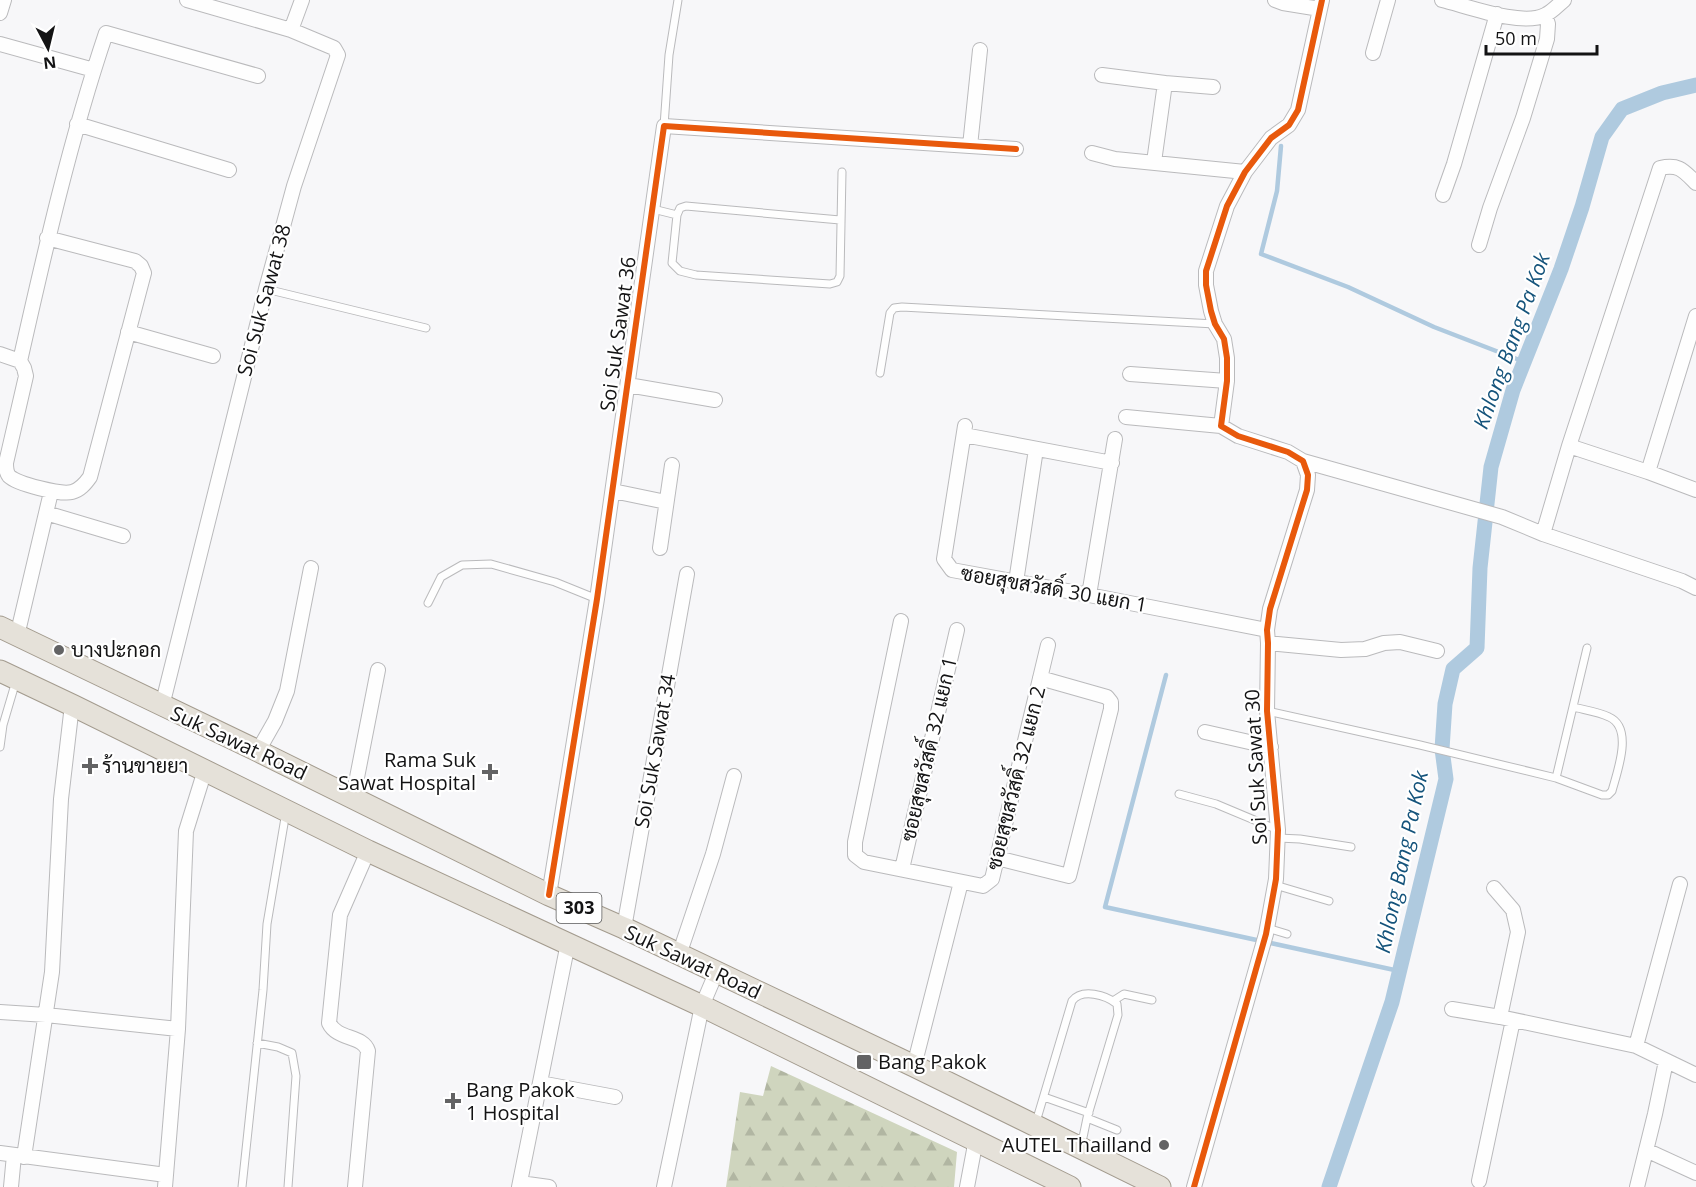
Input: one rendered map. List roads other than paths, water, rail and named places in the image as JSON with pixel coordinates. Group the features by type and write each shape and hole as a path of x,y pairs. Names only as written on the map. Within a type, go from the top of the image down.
{"main road":[{"name":"Suk Sawat Road","path":"9,631 258,750 549,895 624,928 914,1066 1160,1187"},
{"name":"Suk Sawat Road","path":"8,675 368,850 702,1006 1070,1187"}],"street":[{"path":"0,13 4,0"},
{"name":"Soi Suk Sawat 38","path":"162,706 266,289 294,186 338,55 334,48 291,30 187,0"},
{"path":"291,30 302,0"},
{"path":"1221,426 1227,381 1227,358 1224,339 1215,324 1206,285 1206,271 1227,206 1245,172 1271,138 1289,125 1298,110 1321,5 1283,3 1275,0"},
{"path":"1373,53 1388,0"},
{"path":"1442,0 1514,19 1530,19 1545,15 1564,0"},
{"path":"1443,195 1497,14"},
{"path":"1479,244 1547,39 1548,24 1545,15"},
{"path":"20,361 47,238 77,124 106,33 258,76"},
{"path":"0,44 94,70"},
{"path":"970,146 980,50"},
{"path":"1102,75 1213,87"},
{"path":"1154,162 1165,83"},
{"path":"77,124 229,170"},
{"path":"664,126 1016,149"},
{"name":"Soi Suk Sawat 36","path":"549,895 597,600 664,126"},
{"path":"1092,153 1115,159 1245,172"},
{"path":"1543,534 1569,446 1660,168 1671,166 1681,168 1696,183"},
{"path":"0,354 20,361 26,376 6,463 7,473 11,478 51,492 71,493 83,487 90,477 144,273 135,261 47,238"},
{"path":"1648,472 1696,316"},
{"path":"128,332 213,356"},
{"path":"1130,374 1227,381"},
{"path":"628,385 715,400"},
{"path":"1126,417 1221,426 1238,436 1288,452 1303,461 1478,510 1682,581 1696,588"},
{"name":"ซอยสุขสวัสดิ์ 30 แยก 1","path":"1036,449 965,430 944,559 952,570 1089,595 1268,636 1341,650 1365,649 1384,643 1400,642 1437,651"},
{"path":"1089,595 1116,439"},
{"path":"1569,446 1696,490"},
{"path":"1016,582 1036,449 1112,463"},
{"name":"Soi Suk Sawat 30","path":"1194,1187 1265,936 1275,885 1278,834 1267,711 1268,636 1270,609 1307,490 1308,475 1303,461"},
{"path":"660,548 672,465"},
{"path":"613,491 666,502"},
{"path":"9,631 51,492"},
{"path":"46,513 123,536"},
{"path":"258,750 275,721 287,691 311,568"},
{"name":"Soi Suk Sawat 34","path":"624,928 687,574"},
{"name":"ซอยสุขสวัสดิ์ 32 แยก 2","path":"901,621 855,842 855,855 864,862 982,886 992,879 1048,645"},
{"name":"ซอยสุขสวัสดิ์ 32 แยก 1","path":"902,869 957,630"},
{"path":"353,798 378,670"},
{"path":"997,858 1068,876 1111,702 1107,697 1040,678"},
{"path":"11,1187 13,1155 46,1015 52,972 61,799 72,705"},
{"path":"1204,732 1271,747"},
{"path":"13,1155 165,1181 177,1029 186,831 205,770"},
{"path":"680,955 713,854 734,777"},
{"path":"355,1187 368,1051 361,1042 332,1030 329,1023 340,915 368,850"},
{"path":"914,1066 961,882"},
{"path":"1636,1046 1680,884"},
{"path":"1479,1181 1507,1019 1518,932 1513,910 1494,888"},
{"path":"549,1187 519,1185 568,943"},
{"path":"664,1187 702,1006 716,973"},
{"path":"1452,1009 1636,1046 1696,1075"},
{"path":"0,1012 177,1029"},
{"path":"1637,1187 1666,1061"},
{"path":"540,1083 615,1097"},
{"path":"967,1187 974,1139"},
{"path":"1646,1150 1696,1173"}],"lane":[{"path":"664,126 669,55 678,0"},
{"path":"840,220 686,206 680,208 677,215 672,263 680,271 696,275 830,284 837,282 840,276 842,172"},
{"path":"653,209 677,215"},
{"path":"266,289 426,328"},
{"path":"880,373 890,313 894,308 1215,324"},
{"path":"429,603 441,577 462,565 491,564 555,582 597,600"},
{"path":"1556,778 1587,648"},
{"path":"0,747 8,675"},
{"path":"1267,711 1451,752 1556,778 1602,795 1608,795 1612,791 1622,750 1621,730 1612,718 1573,707"},
{"path":"1179,794 1216,804 1278,834 1351,847"},
{"path":"242,1187 263,990 267,924 286,810"},
{"path":"1275,885 1329,901"},
{"path":"1265,936 1287,934"},
{"path":"1035,1126 1072,1001 1082,993 1110,999 1117,1004 1118,1015 1088,1115 1081,1149"},
{"path":"1113,1001 1124,994 1152,1000"},
{"path":"257,1042 292,1053 295,1065 288,1187"},
{"path":"1044,1097 1117,1130"}],"waterway":[{"name":"Khlong Bang Pa Kok","path":"1329,1187 1392,1002 1446,779 1442,749 1445,704 1453,669 1477,648 1480,568 1491,467 1513,390 1561,269 1602,137 1622,109 1662,93 1696,85"},
{"path":"1281,146 1277,191 1261,254 1348,287 1434,327 1522,361"},
{"path":"1166,675 1105,907 1399,971"}],"place":[{"name":"บางปะกอก","path":"59,650"},
{"name":"ร้านขายยา","path":"90,766"},
{"name":"Rama Suk Sawat Hospital","path":"490,772"},
{"name":"Bang Pakok","path":"864,1062"},
{"name":"Bang Pakok 1 Hospital","path":"453,1101"},
{"name":"AUTEL Thailland","path":"1164,1145"}]}
